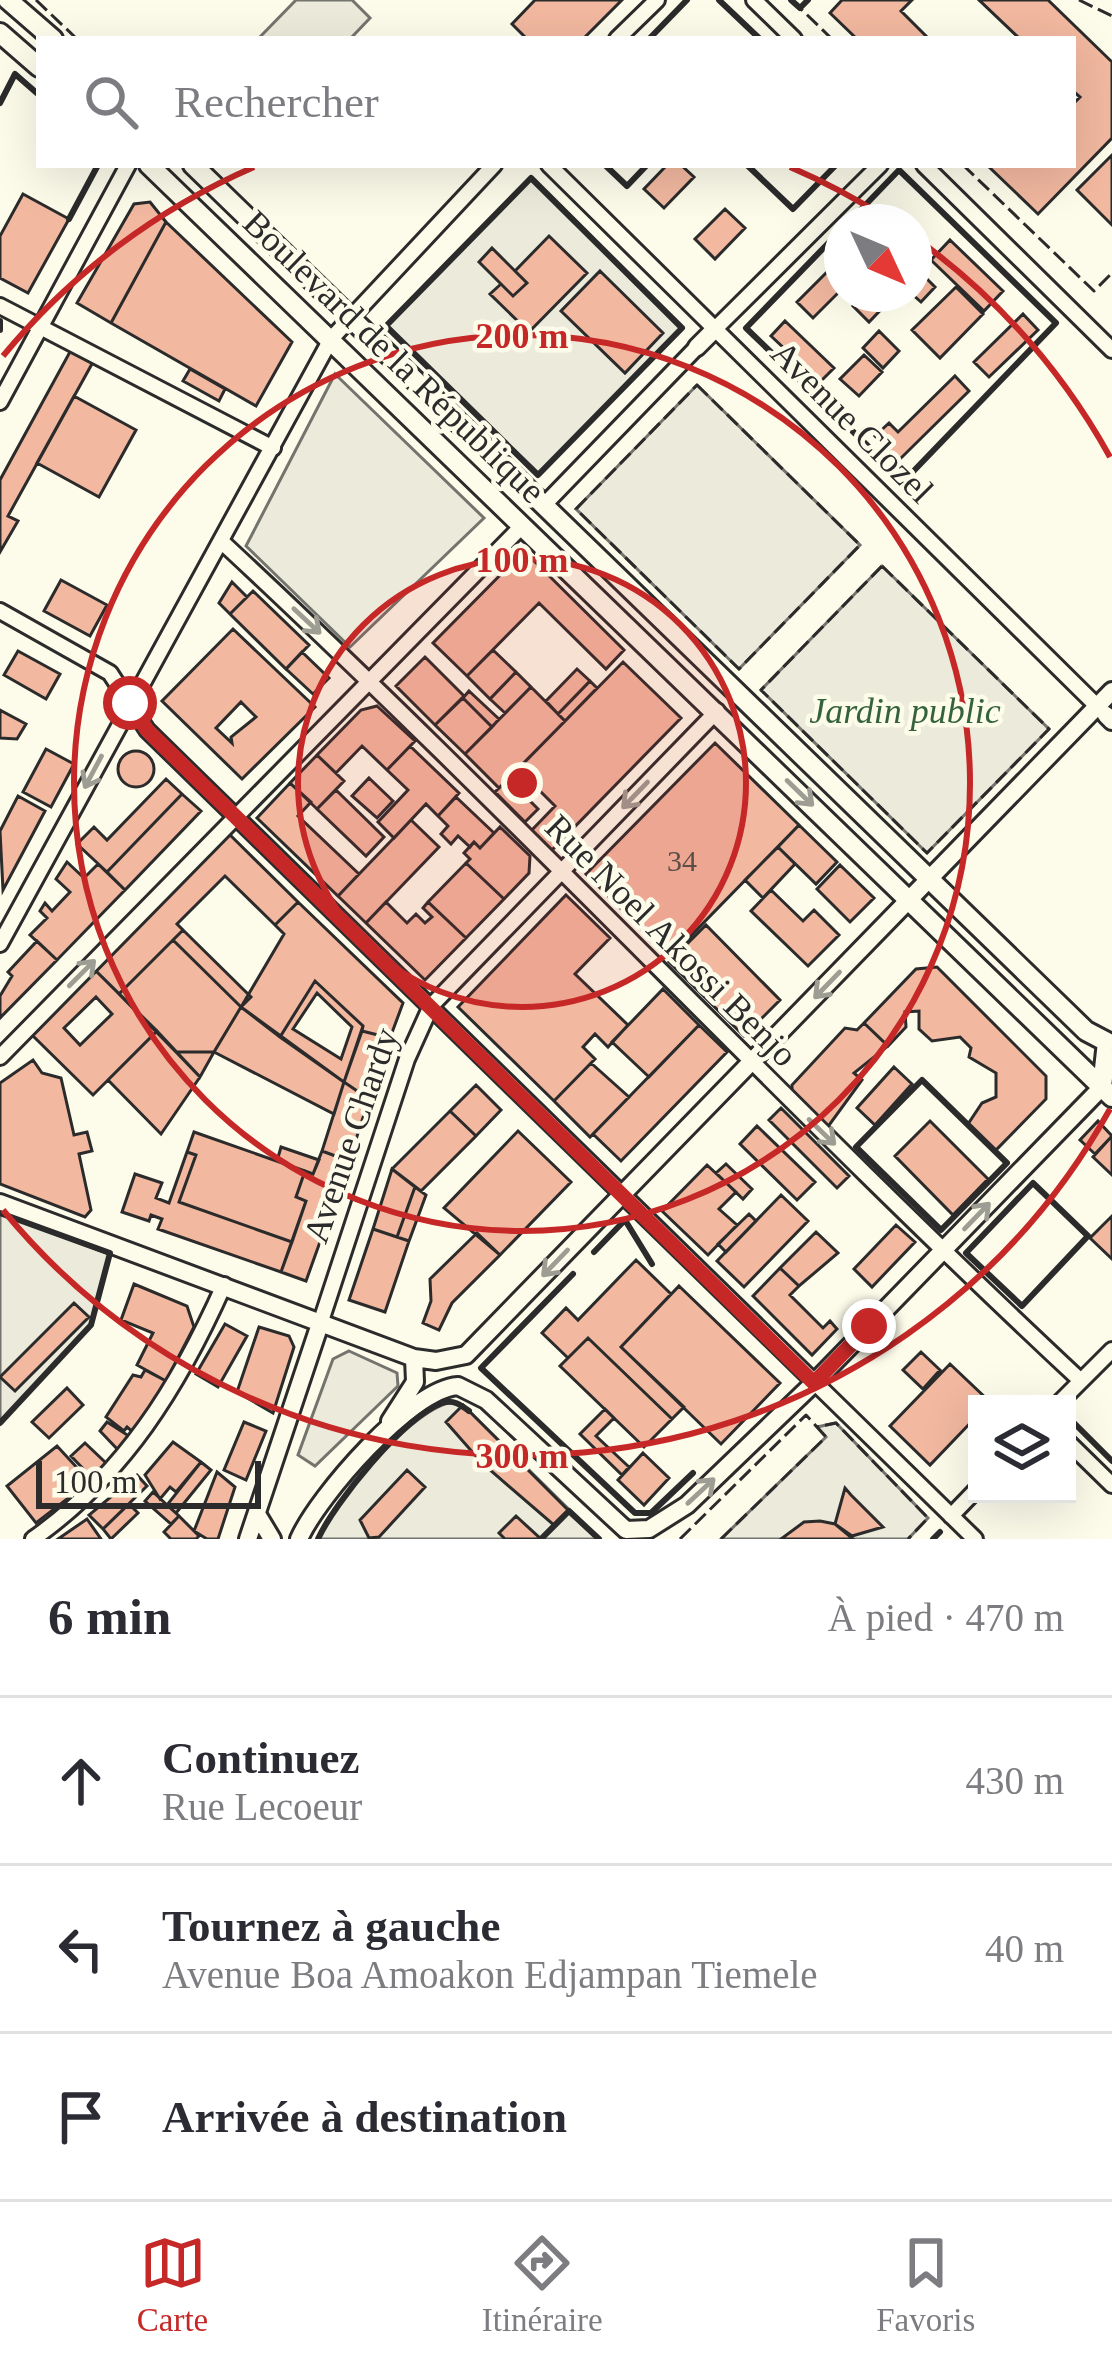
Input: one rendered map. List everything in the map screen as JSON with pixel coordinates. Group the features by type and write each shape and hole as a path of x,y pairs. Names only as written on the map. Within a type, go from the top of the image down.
{"main road":[{"path":"8,0 49,36"},
{"path":"0,33 36,64"},
{"name":"Boulevard de la République","path":"152,168 909,901 1109,1088"},
{"name":"Boulevard de la République","path":"196,168 1086,1031 1109,1041"},
{"path":"1109,1041 1109,1088"}],"street":[{"path":"619,36 657,0"},
{"path":"754,0 791,36"},
{"path":"0,402 126,168"},
{"path":"0,944 7,916 332,339 491,168"},
{"name":"Avenue Clozel","path":"552,168 1105,714"},
{"path":"0,1057 877,168"},
{"path":"927,168 1112,350"},
{"path":"0,306 273,448"},
{"name":"Rue Noel Akossi Benjo","path":"221,541 370,679 751,1064 1081,1381"},
{"path":"0,611 110,673 147,730 975,1539"},
{"path":"0,1203 414,1358 436,1361 466,1355 929,880 1105,714 1112,691"},
{"name":"Avenue Chardy","path":"248,1539 406,1059 431,1006 717,712"},
{"path":"466,1355 467,1374 486,1400 612,1519 626,1530 640,1530 677,1514 1109,1088"},
{"path":"33,1539 89,1493 164,1406 224,1285"},
{"path":"1067,1395 1112,1350"},
{"path":"368,1450 415,1382 414,1358"},
{"path":"298,1537 332,1485 445,1387 458,1386 486,1400"},
{"path":"1076,1450 1112,1485"},
{"path":"951,1516 968,1498"},
{"path":"256,1514 272,1539"}],"green space":[{"path":"296,0 352,0 370,18 353,36 261,36"},
{"path":"531,178 682,328 538,475 386,326"},
{"path":"335,374 484,518 350,647 246,546"},
{"name":"Jardin public","path":"697,385 860,545 739,669 576,509"},
{"name":"Jardin public","path":"882,566 1049,729 927,853 761,690"},
{"path":"0,1213 110,1253 91,1325 0,1423"},
{"path":"349,1351 397,1373 398,1386 315,1466 298,1455 333,1359"},
{"path":"454,1402 463,1405 599,1539 318,1539 358,1480 397,1437 437,1408"},
{"path":"836,1423 928,1518 908,1539 721,1539 826,1437 817,1427"}],"building":[{"path":"535,0 622,0 586,36 524,36 512,24"},
{"path":"842,0 912,0 901,11 926,36 854,36 830,13"},
{"path":"979,0 1048,0 1112,62 1112,138 1038,214 990,168 1076,168 1076,101 1080,97 1076,94 1076,36 1017,36"},
{"path":"1112,155 1112,225 1077,190"},
{"path":"664,168 684,168 694,177 664,208 644,189"},
{"path":"23,194 69,219 28,293 0,278 0,236"},
{"path":"150,202 166,222 111,323 77,303 134,204"},
{"path":"725,209 745,228 715,259 695,239"},
{"path":"166,222 292,342 256,406 111,323"},
{"path":"549,236 587,273 529,332 490,294 501,284 513,296 527,283 515,271"},
{"path":"950,240 1003,291 984,311 932,259"},
{"path":"492,248 527,283 513,296 479,262"},
{"path":"600,271 663,333 625,373 561,311"},
{"path":"824,275 824,307 813,318 797,302"},
{"path":"956,287 983,314 940,358 912,330"},
{"path":"859,312 879,312 869,322"},
{"path":"1023,314 1038,330 989,377 974,362"},
{"path":"785,321 834,368 820,382 771,336"},
{"path":"879,331 899,351 883,368 863,348"},
{"path":"71,350 93,362 8,516 18,521 0,552 0,480"},
{"path":"864,355 882,372 859,396 840,379"},
{"path":"190,369 225,389 219,401 183,381"},
{"path":"955,376 969,391 899,460 875,436 889,423 898,432"},
{"path":"74,396 136,430 99,497 37,463"},
{"path":"524,551 624,650 606,669 539,603 467,676 433,643"},
{"path":"61,580 107,605 90,636 44,611"},
{"path":"232,582 247,597 230,614 219,603"},
{"path":"253,591 309,645 286,669 230,614"},
{"path":"233,629 315,707 242,779 162,701","holes":["241,702 256,717 231,737 232,743 216,728"]},
{"path":"493,650 516,672 490,699 467,676"},
{"path":"18,651 60,674 46,699 4,675"},
{"path":"302,652 329,678 313,694 286,669"},
{"path":"425,657 464,696 435,725 396,686"},
{"path":"623,662 681,718 551,851 531,831 555,806 518,769"},
{"path":"577,669 590,681 558,714 546,701"},
{"path":"516,672 531,687 505,713 490,699"},
{"path":"590,681 597,688 565,721 558,714"},
{"path":"531,687 565,721 499,788 465,754"},
{"path":"469,691 499,719 492,727 463,698"},
{"path":"463,698 492,727 465,754 435,725"},
{"path":"377,706 415,741 387,770 362,746 336,773 317,755 361,710"},
{"path":"0,710 26,724 17,739 0,738"},
{"path":"715,743 799,825 670,957 586,874"},
{"path":"410,746 459,793 438,816 426,804 394,838 378,822 408,790 387,770"},
{"path":"46,749 74,764 51,807 23,792"},
{"path":"136,751 149,756 154,769 149,782 136,787 123,782 118,769 123,756"},
{"path":"317,755 344,781 317,809 290,783"},
{"path":"369,778 393,801 377,818 352,796"},
{"path":"166,779 182,794 107,872 77,844 94,827 107,840"},
{"path":"508,779 538,809 525,822 495,792"},
{"path":"290,783 311,802 298,816 359,874 338,896 257,818"},
{"path":"336,790 384,837 366,856 317,809"},
{"path":"182,794 201,811 125,890 107,872"},
{"path":"18,796 45,811 3,890 0,831"},
{"path":"456,797 494,833 480,848 474,842 470,847 458,836 451,844 441,834 448,826 438,816"},
{"path":"411,820 439,847 366,923 338,896"},
{"path":"799,825 837,862 816,884 778,847"},
{"path":"500,827 530,856 529,873 504,899 466,863 470,859 464,853 474,842 480,848"},
{"path":"223,828 298,902 275,925 225,876 177,924 183,930 119,994 95,970 192,872"},
{"path":"778,847 795,864 763,898 745,880"},
{"path":"67,862 84,878 98,864 125,890 57,960 30,935 47,918 40,911 45,903 52,911 70,892 56,879"},
{"path":"466,863 504,899 466,938 428,902"},
{"path":"840,865 874,898 850,922 817,889"},
{"path":"771,890 803,921 814,910 839,935 808,966 751,911"},
{"path":"566,895 610,938 575,974 628,1025 608,1047 595,1034 583,1047 595,1059 554,1101 458,1007"},
{"path":"298,902 403,1003 390,1038 362,1031 363,1026 315,981 280,1037 241,1007 284,934 275,925"},
{"path":"386,902 407,923 416,914 425,923 432,917 423,908 428,902 466,938 425,980 366,923"},
{"path":"706,925 780,1000 744,1036 669,962"},
{"path":"183,930 251,997 241,1007 173,940"},
{"path":"173,940 241,1007 214,1052 176,1052 119,994"},
{"path":"37,941 57,960 0,1018 0,996 12,976 8,972"},
{"path":"937,967 1046,1076 1046,1099 995,1151 968,1124 982,1103 996,1097 996,1073 969,1057 971,1048 960,1037 932,1041 919,1029 919,1011 905,1012 906,1027 888,1046 864,1023 916,969"},
{"path":"95,970 157,1031 93,1095 32,1035","holes":["96,997 112,1014 80,1045 64,1028"]},
{"path":"315,981 363,1026 344,1082 280,1037","holes":["317,993 352,1027 341,1059 293,1029"]},
{"path":"663,989 699,1025 649,1077 612,1042"},
{"path":"241,1007 344,1082 334,1114 214,1052"},
{"path":"864,1023 888,1046 854,1073 862,1080 827,1128 792,1095 792,1085 845,1028 857,1030"},
{"path":"699,1025 727,1052 621,1161 593,1134"},
{"path":"157,1031 200,1077 161,1134 108,1080"},
{"path":"362,1031 390,1038 369,1099 344,1082"},
{"path":"176,1052 214,1052 200,1077"},
{"path":"33,1060 42,1073 61,1078 74,1135 87,1132 92,1151 79,1154 91,1210 85,1217 0,1184 0,1083"},
{"path":"591,1063 629,1097 590,1137 554,1101"},
{"path":"894,1067 912,1084 875,1125 857,1108"},
{"path":"344,1082 369,1099 349,1161 322,1151"},
{"path":"476,1085 501,1110 476,1136 450,1111"},
{"path":"781,1108 849,1176 837,1188 769,1120"},
{"path":"450,1111 476,1136 421,1191 392,1169"},
{"path":"930,1121 988,1179 953,1215 895,1156"},
{"path":"1098,1121 1112,1136 1095,1154 1080,1140"},
{"path":"757,1126 815,1182 797,1200 740,1144"},
{"path":"518,1131 571,1182 500,1255 444,1208"},
{"path":"194,1132 305,1171 296,1197 306,1201 292,1242 179,1202 196,1155 187,1152"},
{"path":"1112,1136 1112,1175 1093,1157"},
{"path":"281,1147 319,1160 313,1174 277,1161"},
{"path":"322,1151 349,1161 306,1281 281,1272 306,1201 296,1197 305,1171 313,1174"},
{"path":"187,1152 196,1155 179,1202 292,1242 281,1272 158,1229 162,1219 151,1215 149,1221 122,1212 135,1174 162,1183 156,1198 169,1203"},
{"path":"726,1164 752,1189 743,1199 716,1173"},
{"path":"707,1165 736,1192 719,1209 737,1225 708,1255 662,1211"},
{"path":"392,1169 415,1187 397,1237 373,1229"},
{"path":"415,1187 426,1195 409,1241 397,1237"},
{"path":"781,1195 808,1221 744,1287 717,1261"},
{"path":"749,1214 756,1221 726,1252 718,1244"},
{"path":"1112,1216 1112,1259 1090,1238"},
{"path":"896,1225 915,1242 872,1287 854,1269"},
{"path":"373,1229 409,1241 385,1312 349,1300"},
{"path":"816,1232 838,1253 799,1286 780,1268"},
{"path":"477,1233 500,1255 452,1303 439,1330 423,1323 431,1301 430,1279"},
{"path":"636,1260 671,1294 621,1347 684,1407 672,1419 588,1338 568,1358 542,1333 566,1308 578,1320"},
{"path":"780,1268 799,1286 790,1295 823,1328 830,1321 837,1329 812,1355 753,1296"},
{"path":"134,1284 187,1306 194,1327 166,1381 137,1365 153,1333 121,1320"},
{"path":"679,1286 780,1383 721,1444 621,1347"},
{"path":"74,1303 89,1317 15,1391 0,1377"},
{"path":"225,1324 247,1336 218,1387 196,1374"},
{"path":"259,1327 289,1336 294,1347 273,1413 237,1392"},
{"path":"588,1338 672,1419 644,1447 560,1366"},
{"path":"921,1352 940,1370 923,1389 903,1370"},
{"path":"950,1364 983,1395 968,1395 968,1425 930,1465 890,1426"},
{"path":"145,1370 166,1381 134,1433 127,1427 124,1431 106,1417 133,1375 141,1377"},
{"path":"67,1388 83,1405 49,1438 32,1422"},
{"path":"463,1405 569,1511 555,1526 482,1463 446,1422"},
{"path":"605,1409 614,1418 596,1436 629,1467 622,1475 580,1434"},
{"path":"107,1422 132,1438 120,1452 100,1431"},
{"path":"244,1422 266,1431 246,1480 224,1470"},
{"path":"173,1442 201,1462 176,1492 170,1487 160,1499 145,1475"},
{"path":"85,1443 106,1463 91,1477 71,1456"},
{"path":"57,1446 81,1472 76,1476 84,1486 36,1523 7,1486"},
{"path":"643,1453 669,1478 644,1505 618,1480"},
{"path":"201,1462 211,1470 176,1513 167,1505"},
{"path":"407,1470 425,1487 379,1537 369,1538 360,1520"},
{"path":"217,1472 235,1487 218,1539 207,1539 194,1531"},
{"path":"137,1475 147,1486 103,1529 89,1515"},
{"path":"845,1488 883,1527 852,1536 835,1524"},
{"path":"153,1492 179,1516 171,1524 145,1501"},
{"path":"129,1504 138,1513 111,1539 103,1529"},
{"path":"179,1516 199,1536 196,1539 171,1539 164,1532"},
{"path":"516,1516 541,1539 505,1539 499,1533"},
{"path":"87,1519 101,1539 58,1539"},
{"path":"804,1522 835,1524 853,1539 781,1539"}],"fence":[{"path":"36,0 74,36"},
{"path":"808,0 800,8 829,36"},
{"path":"1079,0 1112,16"},
{"path":"966,168 1094,291 1112,273"},
{"path":"697,385 860,545 739,669 576,509 697,385"},
{"path":"882,566 1049,729 927,853 761,690 882,566"},
{"path":"680,1539 806,1415 817,1427"},
{"path":"721,1539 826,1437 817,1427 836,1423 928,1518 908,1539"}],"wall":[{"path":"652,36 687,0"},
{"path":"719,0 757,36"},
{"path":"791,0 800,8 808,0"},
{"path":"0,103 15,74 36,92"},
{"path":"69,219 96,168"},
{"path":"608,168 627,186 644,168"},
{"path":"750,168 793,209 833,168"},
{"path":"824,248 746,328 904,481 1056,323 899,170 866,204"},
{"path":"531,178 682,328 538,475 386,326 531,178"},
{"path":"0,321 0,330"},
{"path":"922,1080 1007,1163 941,1230 856,1147 922,1080"},
{"path":"1033,1183 1088,1236 1022,1306 966,1253 1033,1183"},
{"path":"0,1213 110,1253 91,1325 0,1423"},
{"path":"594,1252 625,1220 652,1264"},
{"path":"573,1274 481,1368 635,1513 651,1513 693,1473"},
{"path":"318,1539 354,1484 409,1425 446,1402 469,1411"},
{"path":"1076,1425 1112,1461"},
{"path":"541,1539 569,1511 599,1539"},
{"path":"933,1539 940,1532"}],"route":[{"path":"130,703 147,730 814,1383 869,1326"}]}
